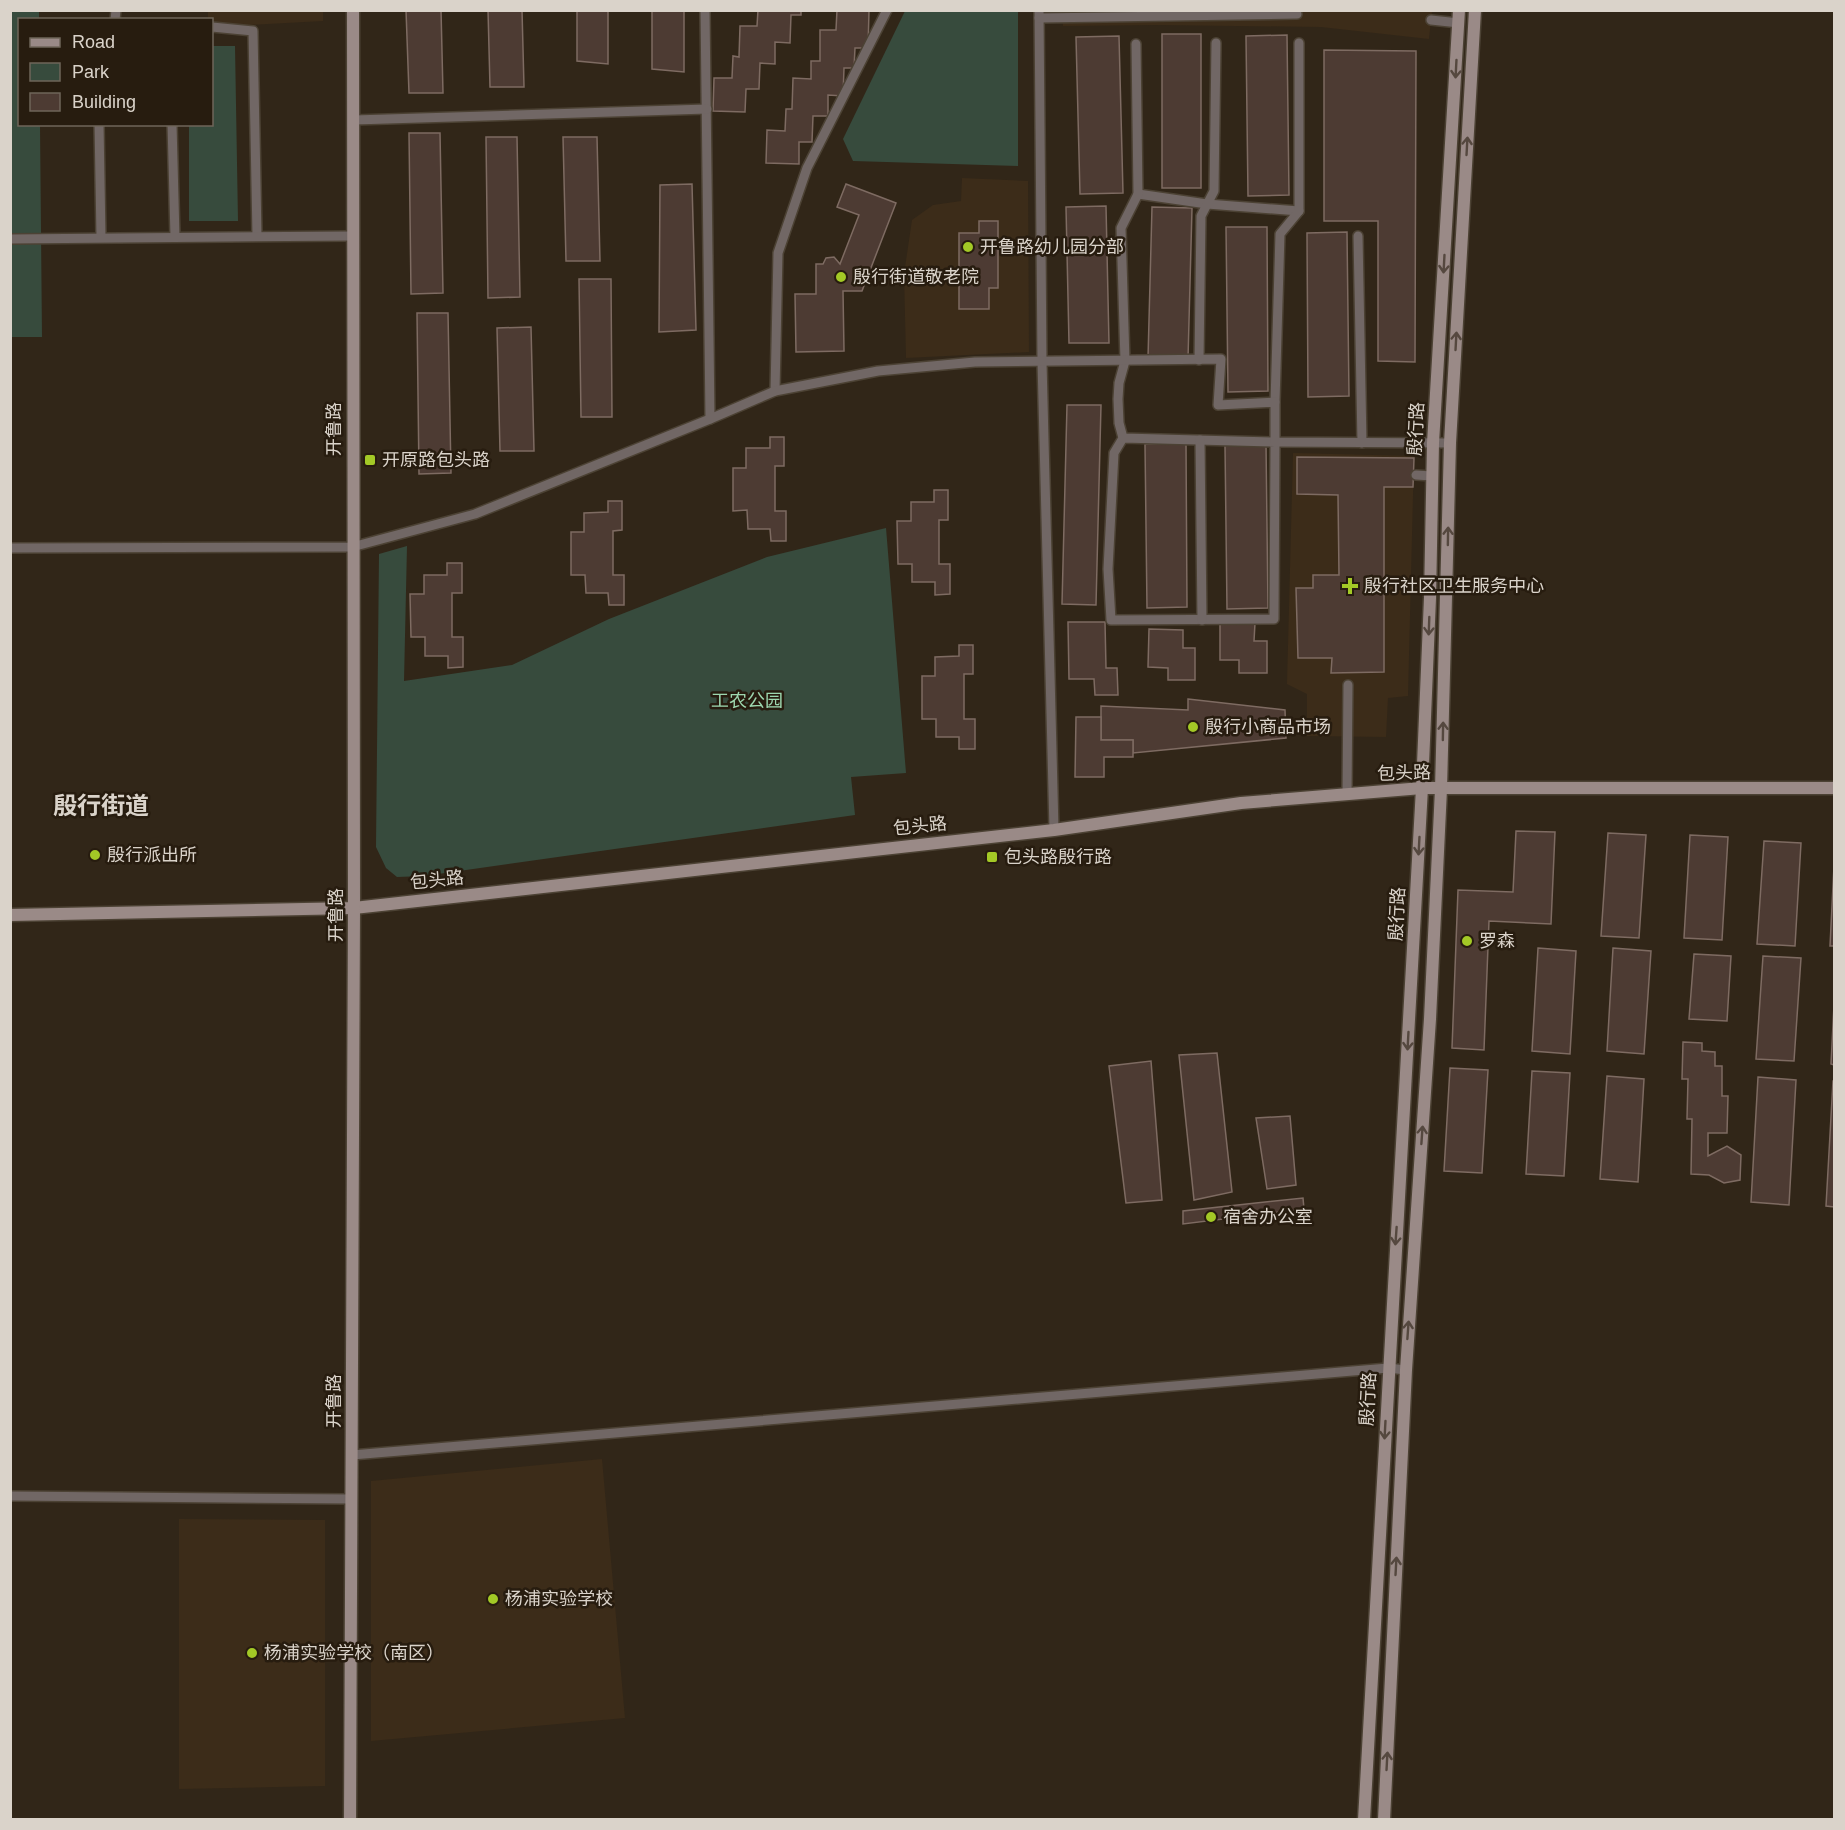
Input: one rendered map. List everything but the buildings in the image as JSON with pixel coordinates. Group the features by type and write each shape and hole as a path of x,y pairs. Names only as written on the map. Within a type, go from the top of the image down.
{"street":[{"name":"开鲁路","path":"350,1820 354,908 353,10"},
{"name":"殷行路","path":"1384,1820 1406,1370 1430,1019 1441,789 1450,443 1475,10"},
{"name":"殷行路","path":"1364,1820 1422,788 1430,598 1433,443 1459,17"},
{"name":"包头路","path":"10,915 354,908 1054,830 1242,802 1422,788 1834,788"}],"lane":[{"path":"705,10 710,419"},
{"path":"775,391 778,253 807,168 887,10"},
{"path":"1054,830 1042,362 1039,14 1297,14"},
{"path":"1431,20 1459,17"},
{"path":"213,27 253,31 257,236"},
{"path":"1199,360 1201,216 1214,190 1216,43"},
{"path":"1136,44 1138,194 1121,228 1125,361 1119,383 1118,399 1119,423 1123,438 1114,453 1108,569 1111,620 1274,619 1275,402 1281,234 1299,211 1299,43"},
{"path":"354,120 707,109"},
{"path":"99,126 101,237"},
{"path":"172,126 175,237"},
{"path":"1138,194 1207,204 1299,211"},
{"path":"10,238 352,236"},
{"path":"1358,236 1362,443"},
{"path":"10,548 352,547 475,514 775,391 878,371 975,362 1221,359 1218,405 1275,402"},
{"path":"1123,438 1450,443"},
{"path":"1200,440 1202,620"},
{"path":"1416,475 1432,476"},
{"path":"1347,794 1348,685"},
{"path":"352,1455 1388,1368 1406,1370"},
{"path":"10,1496 352,1499"}],"shaded area":[{"path":"208,11 323,11 323,21 213,27 213,18 208,18"},
{"path":"1062,11 1432,11 1429,39 1321,27 1063,26"},
{"name":"开鲁路幼儿园分部","path":"962,178 1028,181 1029,352 906,358 904,274 912,220 933,205 961,201"},
{"name":"殷行社区卫生服务中心","path":"1293,453 1414,456 1408,696 1388,698 1386,737 1307,736 1307,694 1287,684"},
{"name":"杨浦实验学校","path":"602,1459 625,1718 371,1741 371,1481"},
{"name":"杨浦实验学校（南区）","path":"179,1519 325,1520 325,1786 179,1789"}],"green space":[{"path":"10,11 39,11 39,18 18,18 18,126 40,126 42,337 11,337"},
{"path":"905,11 1018,11 1018,166 853,161 843,139"},
{"path":"213,46 235,46 238,221 189,221 189,126 213,126"},
{"name":"工农公园","path":"886,528 906,773 851,777 855,815 424,876 397,877 386,868 376,847 379,554 407,546 404,681 512,665 609,619 767,557"}],"place":[{"name":"开鲁路幼儿园分部","path":"968,247"},
{"name":"殷行街道敬老院","path":"841,277"},
{"name":"开原路包头路","path":"370,460"},
{"name":"殷行社区卫生服务中心","path":"1350,586"},
{"name":"殷行小商品市场","path":"1193,727"},
{"name":"殷行派出所","path":"95,855"},
{"name":"包头路殷行路","path":"992,857"},
{"name":"罗森","path":"1467,941"},
{"name":"宿舍办公室","path":"1211,1217"},
{"name":"杨浦实验学校","path":"493,1599"},
{"name":"杨浦实验学校（南区）","path":"252,1653"}],"district":[{"name":"殷行街道","path":"101,806"}]}
